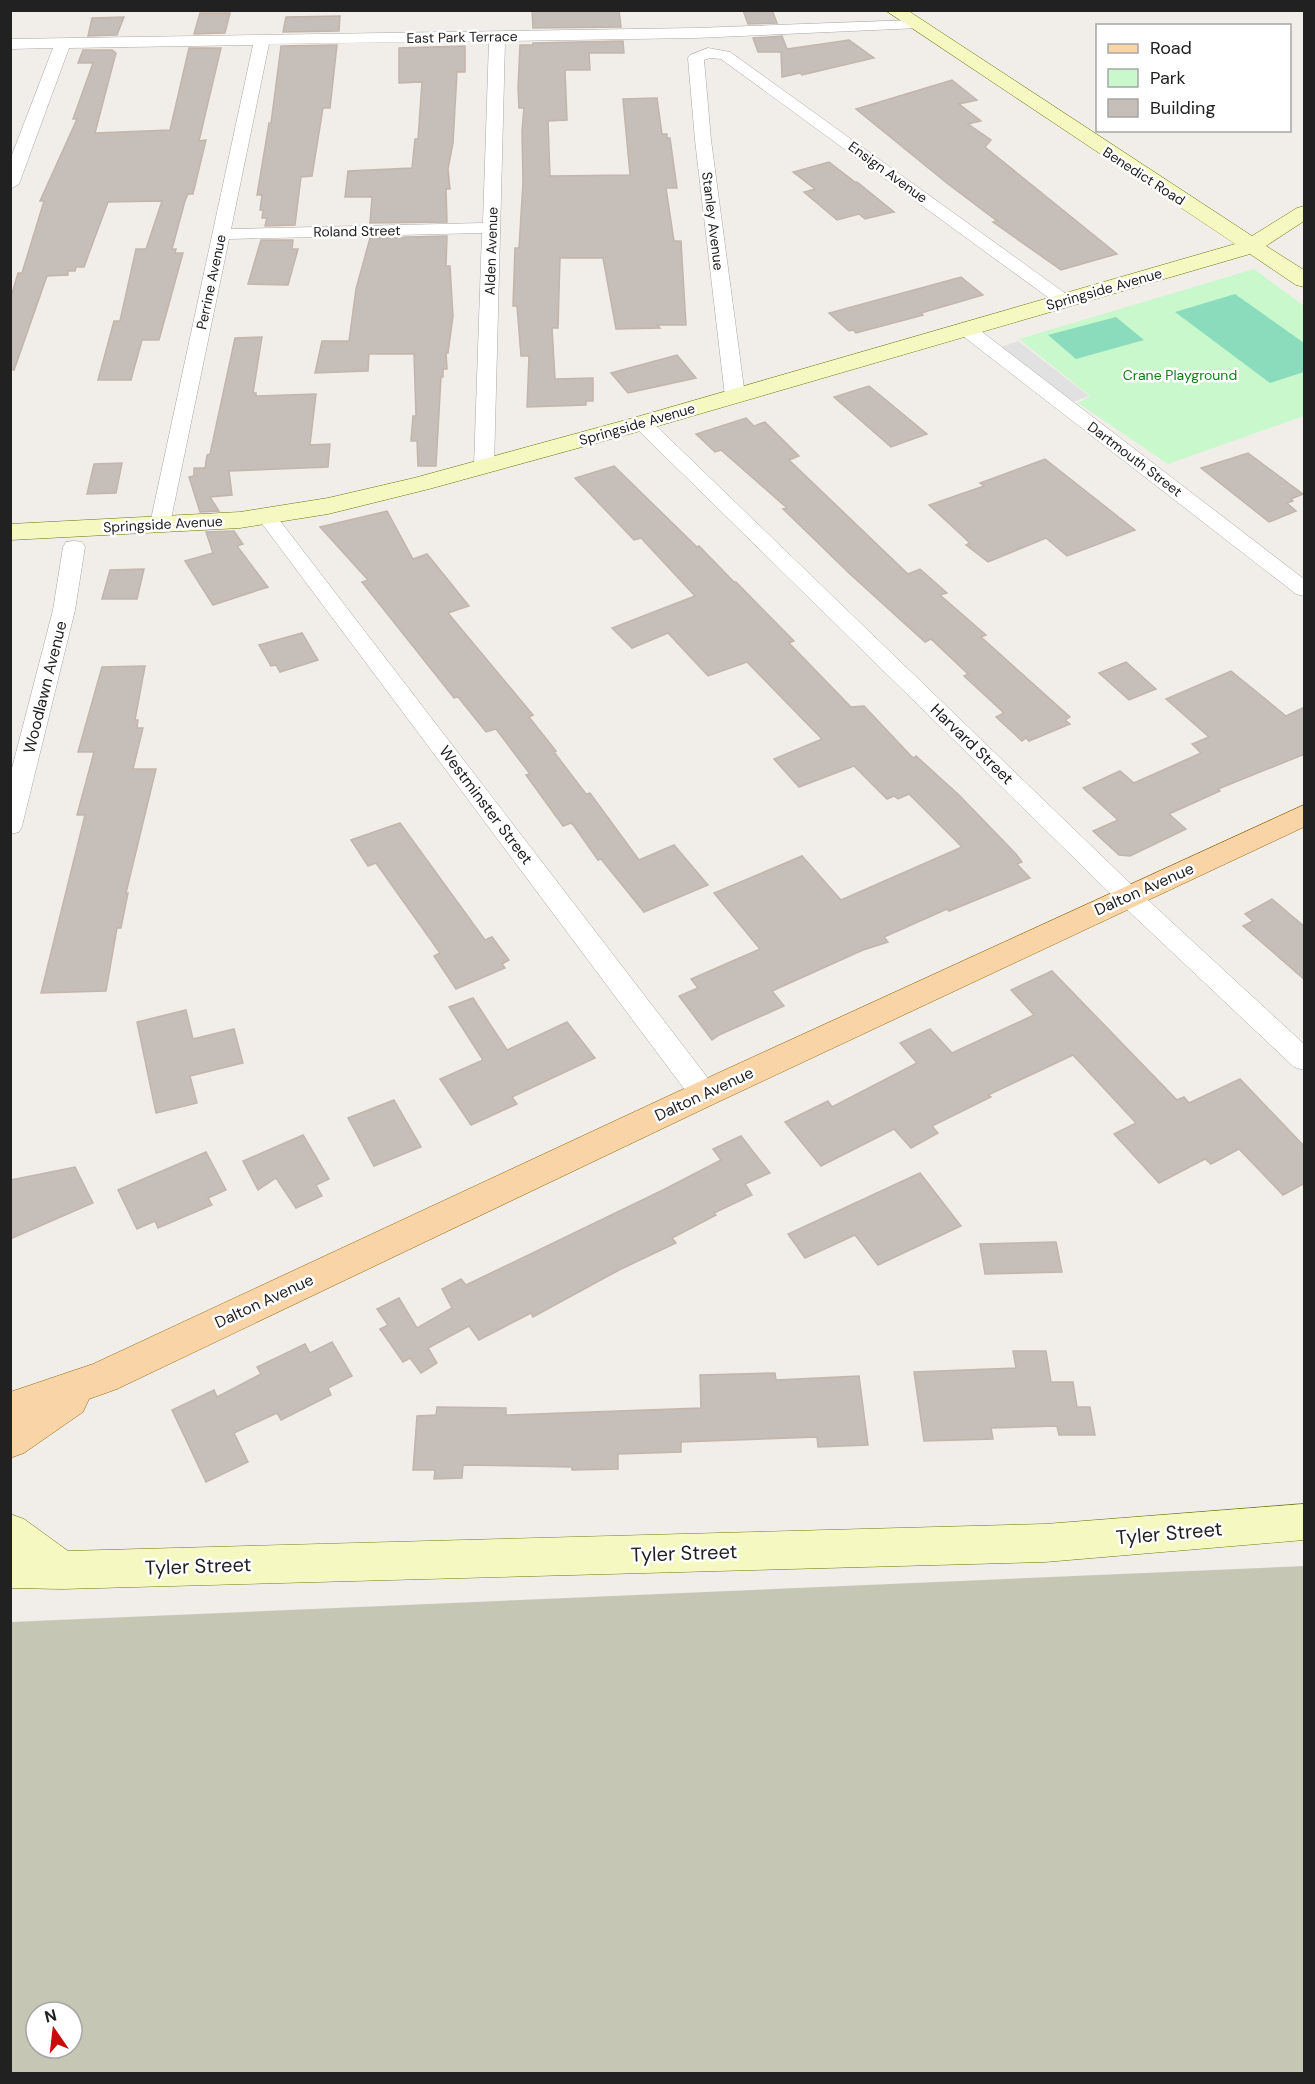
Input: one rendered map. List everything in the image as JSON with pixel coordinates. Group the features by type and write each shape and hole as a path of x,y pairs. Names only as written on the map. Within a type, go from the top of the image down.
{"main road":[{"name":"Dalton Avenue","path":"10,1409 104,1377 704,1094 1305,815"},
{"name":"Dalton Avenue","path":"10,1441 104,1377"}],"street":[{"name":"Benedict Road","path":"894,10 1305,280"},
{"name":"East Park Terrace","path":"10,44 811,30 914,25"},
{"name":"Alden Avenue","path":"484,466 497,36"},
{"name":"Perrine Avenue","path":"160,524 262,40"},
{"path":"10,184 63,42"},
{"name":"Ensign Avenue","path":"708,53 725,55 1063,300"},
{"name":"Stanley Avenue","path":"708,53 696,58 703,140 735,396"},
{"name":"Springside Avenue","path":"10,532 240,520 328,506 642,423 1234,252 1251,246 1305,212"},
{"name":"Roland Street","path":"222,234 492,228"},
{"name":"Dartmouth Street","path":"966,329 1305,588"},
{"name":"Harvard Street","path":"642,423 1128,896 1305,1060"},
{"name":"Westminster Street","path":"267,517 704,1094"},
{"name":"Woodlawn Avenue","path":"10,826 64,610 74,547"},
{"name":"Tyler Street","path":"10,1569 62,1570 1045,1543 1305,1522"},
{"path":"10,1532 62,1570"}],"shaded area":[{"path":"1018,341 1089,396 1072,402 1001,347"},
{"path":"1304,1566 1304,2073 11,2073 11,1622"}],"green space":[{"name":"Crane Playground","path":"1254,269 1304,306 1304,416 1168,464 1078,403 1090,396 1019,339"},
{"path":"1235,294 1304,343 1304,372 1270,383 1175,312"},
{"path":"1116,317 1144,340 1076,359 1048,335"}],"building":[{"path":"532,10 619,10 621,27 533,28"},
{"path":"743,10 772,10 777,23 748,24"},
{"path":"200,13 230,13 225,33 194,34"},
{"path":"340,16 339,31 283,32 286,17"},
{"path":"124,17 117,35 88,36 92,18"},
{"path":"782,36 787,49 849,40 874,58 802,75 800,73 782,77 781,52 758,52 753,38"},
{"path":"623,41 624,53 589,53 590,70 565,70 567,120 548,121 550,176 630,175 623,99 657,98 662,134 667,134 667,138 670,138 677,188 666,188 674,241 681,241 686,325 616,329 603,258 560,258 558,328 552,328 555,379 593,378 593,401 586,401 586,405 527,407 529,356 521,356 517,306 513,306 515,248 519,248 523,182 524,108 519,108 518,88 520,45"},
{"path":"337,45 330,108 323,108 312,176 301,177 295,225 265,226 267,218 262,218 263,210 260,210 262,195 257,195 269,123 271,123 281,46"},
{"path":"465,46 465,72 457,72 453,143 448,169 450,189 446,189 447,222 370,223 372,197 345,197 348,171 412,168 415,139 418,139 422,82 399,83 399,48"},
{"path":"189,48 221,48 199,141 206,140 193,194 188,194 185,201 172,249 176,249 175,253 183,253 159,340 142,340 131,380 98,380 114,321 120,321 136,249 146,249 162,201 108,202 84,267 76,267 75,271 68,271 68,275 47,276 14,370 10,369 10,300 18,273 22,273 44,201 40,201 77,119 73,119 93,63 78,63 83,50 112,50 116,53 95,133 170,130"},
{"path":"952,80 977,100 959,104 981,121 968,124 991,140 985,147 1117,254 1061,270 993,222 997,221 856,109"},
{"path":"829,162 894,212 865,219 859,214 837,220 804,192 815,189 793,172"},
{"path":"447,236 446,266 450,266 453,316 448,353 446,353 447,369 443,369 443,377 441,377 436,466 418,466 417,441 411,441 413,416 416,416 414,354 369,354 368,371 315,373 322,341 349,341 356,289 370,238"},
{"path":"261,240 293,240 292,249 298,249 288,285 248,284"},
{"path":"961,277 983,295 921,313 923,315 856,333 853,330 849,331 829,313"},
{"path":"262,337 253,393 256,393 256,396 316,394 310,445 330,444 328,467 229,471 232,495 210,497 219,511 200,512 189,477 194,476 194,468 205,468 207,455 210,454 235,338"},
{"path":"677,355 696,378 628,393 611,373"},
{"path":"869,386 927,434 891,447 834,397"},
{"path":"746,418 754,426 765,422 799,456 789,460 908,574 920,569 947,593 940,595 986,635 981,637 1070,717 1065,720 1070,724 1029,741 1026,738 1022,741 996,717 1004,713 964,676 968,674 931,639 925,642 783,509 787,508 721,450 715,452 696,434"},
{"path":"1248,453 1303,494 1287,503 1296,511 1269,522 1201,468"},
{"path":"1045,459 1135,530 1067,556 1046,538 988,562 966,545 970,543 929,505 984,486 980,483"},
{"path":"122,463 116,493 87,494 94,464"},
{"path":"614,466 736,582 794,641 789,643 851,707 864,706 913,758 916,756 959,795 1016,854 1022,862 1017,864 1030,878 949,911 947,909 884,937 888,942 863,950 772,991 784,1006 712,1040 679,996 698,988 691,979 760,949 714,893 802,856 841,900 962,847 909,794 898,799 894,796 887,799 854,766 799,787 774,759 822,739 747,662 708,676 668,633 632,648 612,628 695,596 641,538 634,540 575,478"},
{"path":"387,511 413,559 427,554 469,606 448,613 533,715 529,717 556,751 554,752 586,794 590,793 639,860 674,845 708,885 644,912 601,859 598,860 574,826 571,823 563,826 526,775 530,774 496,729 486,732 458,697 454,698 362,582 368,580 320,527"},
{"path":"234,531 243,544 237,546 268,587 213,605 185,561 213,553 206,532"},
{"path":"144,569 137,599 102,599 110,570"},
{"path":"302,633 318,660 280,672 276,665 271,666 259,645"},
{"path":"1126,662 1156,689 1129,700 1099,673"},
{"path":"145,666 135,720 138,720 137,728 143,728 133,769 156,769 126,893 128,893 121,928 117,928 106,991 41,993 85,815 77,815 94,752 78,752 102,667"},
{"path":"1231,671 1286,716 1305,707 1305,754 1218,789 1220,791 1169,814 1186,829 1130,856 1119,855 1093,831 1118,820 1083,788 1120,771 1134,783 1201,753 1192,744 1209,737 1166,699"},
{"path":"400,823 485,940 492,937 509,960 502,964 505,968 456,989 434,956 440,953 376,863 368,866 351,840"},
{"path":"1272,899 1305,927 1305,980 1243,926 1253,921 1245,914"},
{"path":"1052,971 1177,1100 1184,1097 1189,1103 1240,1079 1305,1147 1305,1183 1283,1195 1239,1149 1211,1164 1205,1159 1159,1183 1114,1134 1136,1123 1073,1055 988,1095 991,1097 932,1126 938,1133 911,1148 894,1129 821,1166 785,1122 828,1101 832,1107 917,1063 900,1043 930,1029 952,1053 1034,1015 1011,990"},
{"path":"473,998 507,1050 567,1022 595,1058 512,1097 517,1104 471,1125 440,1079 483,1060 449,1007"},
{"path":"186,1010 193,1039 234,1029 243,1063 190,1076 197,1103 156,1113 137,1022"},
{"path":"394,1100 421,1147 374,1166 348,1118"},
{"path":"303,1135 329,1179 316,1185 322,1196 296,1208 276,1178 258,1190 243,1161"},
{"path":"741,1136 770,1173 745,1184 752,1195 714,1213 716,1215 672,1238 676,1243 619,1270 533,1317 531,1313 479,1340 469,1326 428,1348 437,1363 421,1373 410,1358 403,1362 380,1329 388,1325 377,1309 399,1298 417,1328 452,1308 442,1289 461,1279 466,1285 663,1190 721,1160 713,1149"},
{"path":"206,1152 226,1190 208,1198 212,1205 158,1228 155,1221 137,1229 118,1190"},
{"path":"75,1167 93,1203 10,1239 10,1180"},
{"path":"920,1173 961,1226 878,1265 855,1235 805,1258 788,1234"},
{"path":"1056,1242 1062,1272 985,1274 980,1244"},
{"path":"332,1342 352,1376 328,1388 331,1395 281,1420 277,1413 234,1433 248,1462 206,1482 172,1410 214,1390 217,1397 261,1374 257,1367 305,1344 310,1353"},
{"path":"1013,1351 1046,1351 1051,1382 1073,1382 1077,1407 1090,1407 1095,1435 1059,1435 1057,1426 991,1428 993,1439 924,1441 914,1372 1016,1368"},
{"path":"775,1373 776,1380 859,1376 868,1445 818,1447 817,1437 681,1442 681,1452 618,1454 618,1469 572,1470 572,1467 463,1465 462,1478 434,1479 435,1470 413,1470 417,1416 436,1415 437,1407 506,1408 506,1415 701,1408 700,1375"}]}
